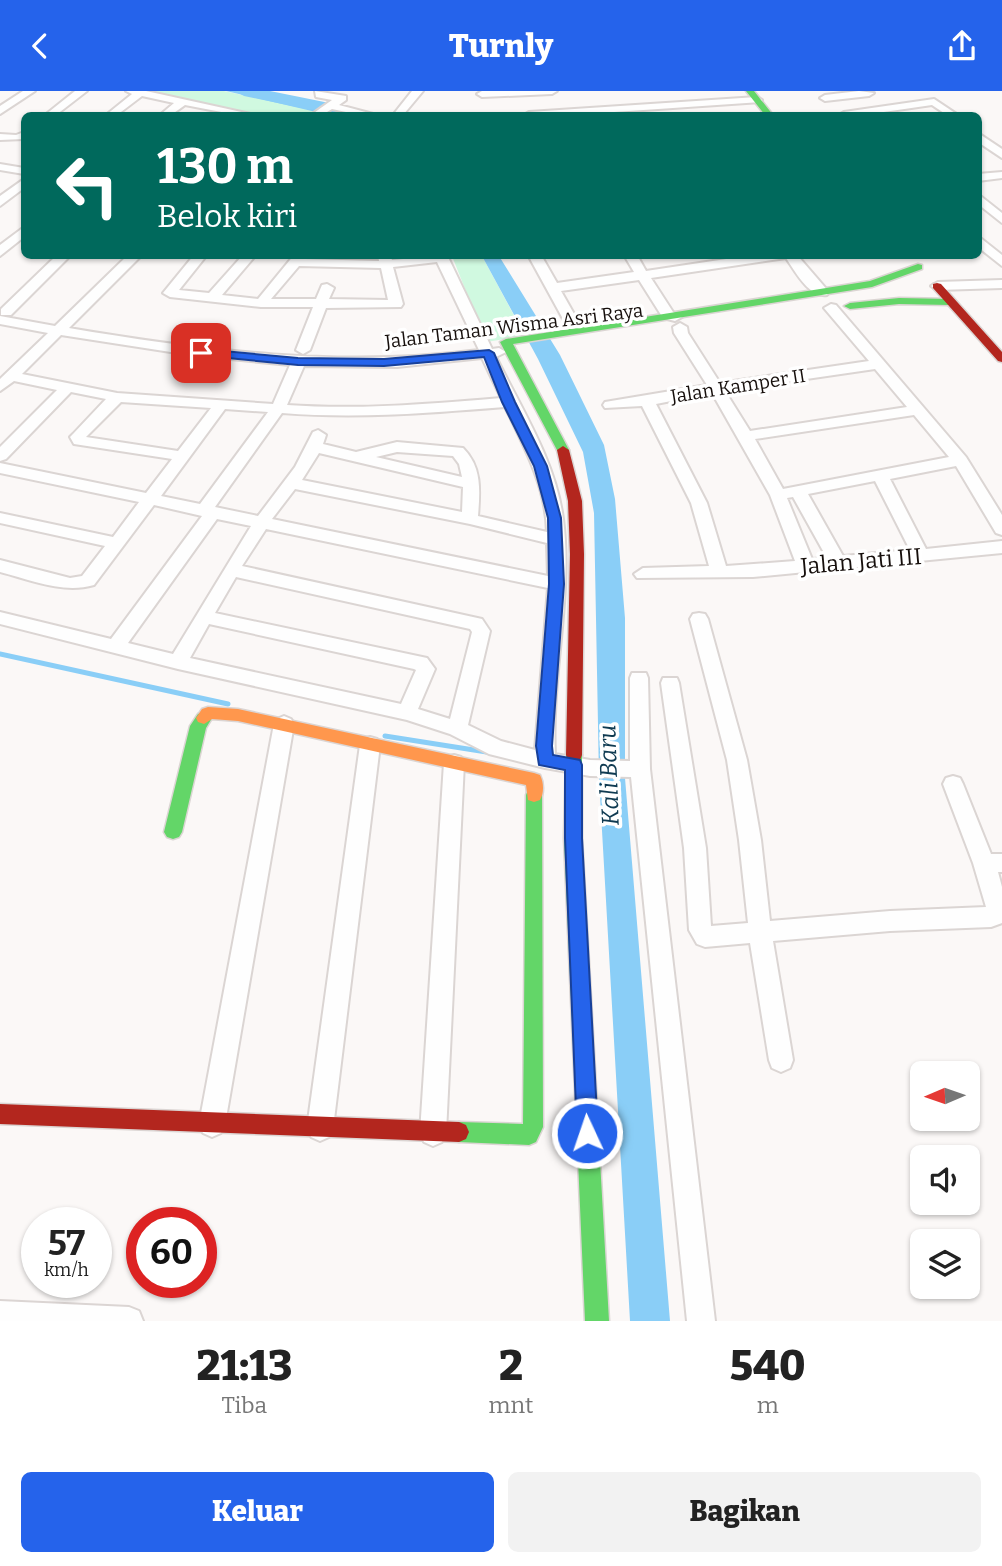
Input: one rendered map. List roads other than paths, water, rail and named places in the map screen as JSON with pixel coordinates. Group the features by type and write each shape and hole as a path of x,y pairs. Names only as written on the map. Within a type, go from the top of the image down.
{"main road":[{"path":"753,96 766,112"},
{"path":"912,261 1002,359"},
{"name":"Jalan Taman Wisma Asri Raya","path":"678,322 884,281 912,261"},
{"name":"Jalan Taman Wisma Asri Raya","path":"516,345 678,322 889,301 950,302"},
{"path":"516,345 562,447 575,501 582,766 574,851 597,1321"},
{"path":"0,1114 529,1135 533,1127 534,1110 536,785 530,778 284,724 208,713 202,718 173,832"}],"street":[{"path":"0,111 30,91"},
{"path":"54,112 82,91"},
{"path":"320,91 320,95 342,98 322,112"},
{"path":"400,112 418,91"},
{"path":"482,94 552,91"},
{"path":"656,91 668,111"},
{"path":"114,112 135,92 222,112"},
{"path":"533,92 543,112"},
{"path":"821,95 869,93"},
{"path":"821,95 841,112"},
{"path":"637,112 668,111 753,96"},
{"path":"169,112 182,102"},
{"path":"865,112 933,102 948,112"},
{"path":"331,106 358,112"},
{"path":"0,137 21,136"},
{"path":"982,139 1002,155 982,158"},
{"path":"0,167 21,170"},
{"path":"982,178 1000,177"},
{"path":"1,200 21,185"},
{"path":"1,200 21,202"},
{"path":"982,202 1002,219"},
{"path":"0,252 21,234"},
{"path":"982,244 1002,262"},
{"path":"2,314 61,259"},
{"path":"6,382 132,259"},
{"path":"198,259 170,292 261,303 396,304 385,260"},
{"path":"213,297 246,259"},
{"path":"261,303 299,259 403,259"},
{"path":"441,259 487,349 508,402 541,466 551,502 557,540 556,584 544,737 545,760"},
{"path":"538,259 552,288 561,337"},
{"path":"632,259 668,315 678,322 681,334 746,436 778,495 807,567"},
{"path":"552,288 757,259"},
{"path":"793,259 810,283 822,292"},
{"path":"937,286 1002,284"},
{"path":"116,646 278,409 327,288"},
{"path":"817,310 881,364 920,409 960,460 1002,529"},
{"name":"Jalan Taman Wisma Asri Raya","path":"2,314 178,350 384,363 516,345"},
{"name":"Jalan Kamper II","path":"719,571 705,514 694,485 647,401 715,388 881,364"},
{"path":"6,382 68,387 117,397 327,412 424,409 508,402"},
{"path":"0,456 68,387"},
{"path":"117,397 78,437 79,441 186,450"},
{"path":"610,405 647,401"},
{"path":"0,566 70,584 88,581 221,405"},
{"path":"746,436 920,409"},
{"path":"178,662 262,523 317,441 358,456 471,484"},
{"path":"358,456 397,447 457,451 468,466 471,484 470,519"},
{"path":"778,495 960,460"},
{"path":"0,468 556,584"},
{"path":"880,475 921,556"},
{"path":"289,483 470,519 557,540"},
{"path":"799,491 838,562"},
{"path":"0,518 117,543"},
{"name":"Jalan Jati III","path":"643,573 807,567 1002,547"},
{"path":"232,571 476,624 481,631 457,729"},
{"path":"204,617 420,663 426,669 407,713"},
{"path":"0,618 178,662 407,713 457,729 496,748 545,760 582,766 634,769"},
{"path":"699,619 737,760 750,840 760,933 781,1060"},
{"path":"639,678 634,769 701,1321"},
{"path":"670,683 695,848 700,930 702,935 710,938 890,921 997,915 993,863 953,785"},
{"path":"212,1124 284,724"},
{"path":"320,1128 370,745"},
{"path":"433,1133 454,763"},
{"path":"0,1315 129,1321"}],"water":[{"path":"226,91 247,91 347,112 316,112"},
{"path":"484,259 501,259 560,355 604,445 615,499 625,618 625,778 670,1321 630,1321 599,778 594,513 583,452 538,359"}],"waterway":[{"name":"Kali Baru","path":"244,91 345,112"},
{"path":"0,654 228,704"},
{"path":"385,736 493,753"}]}
